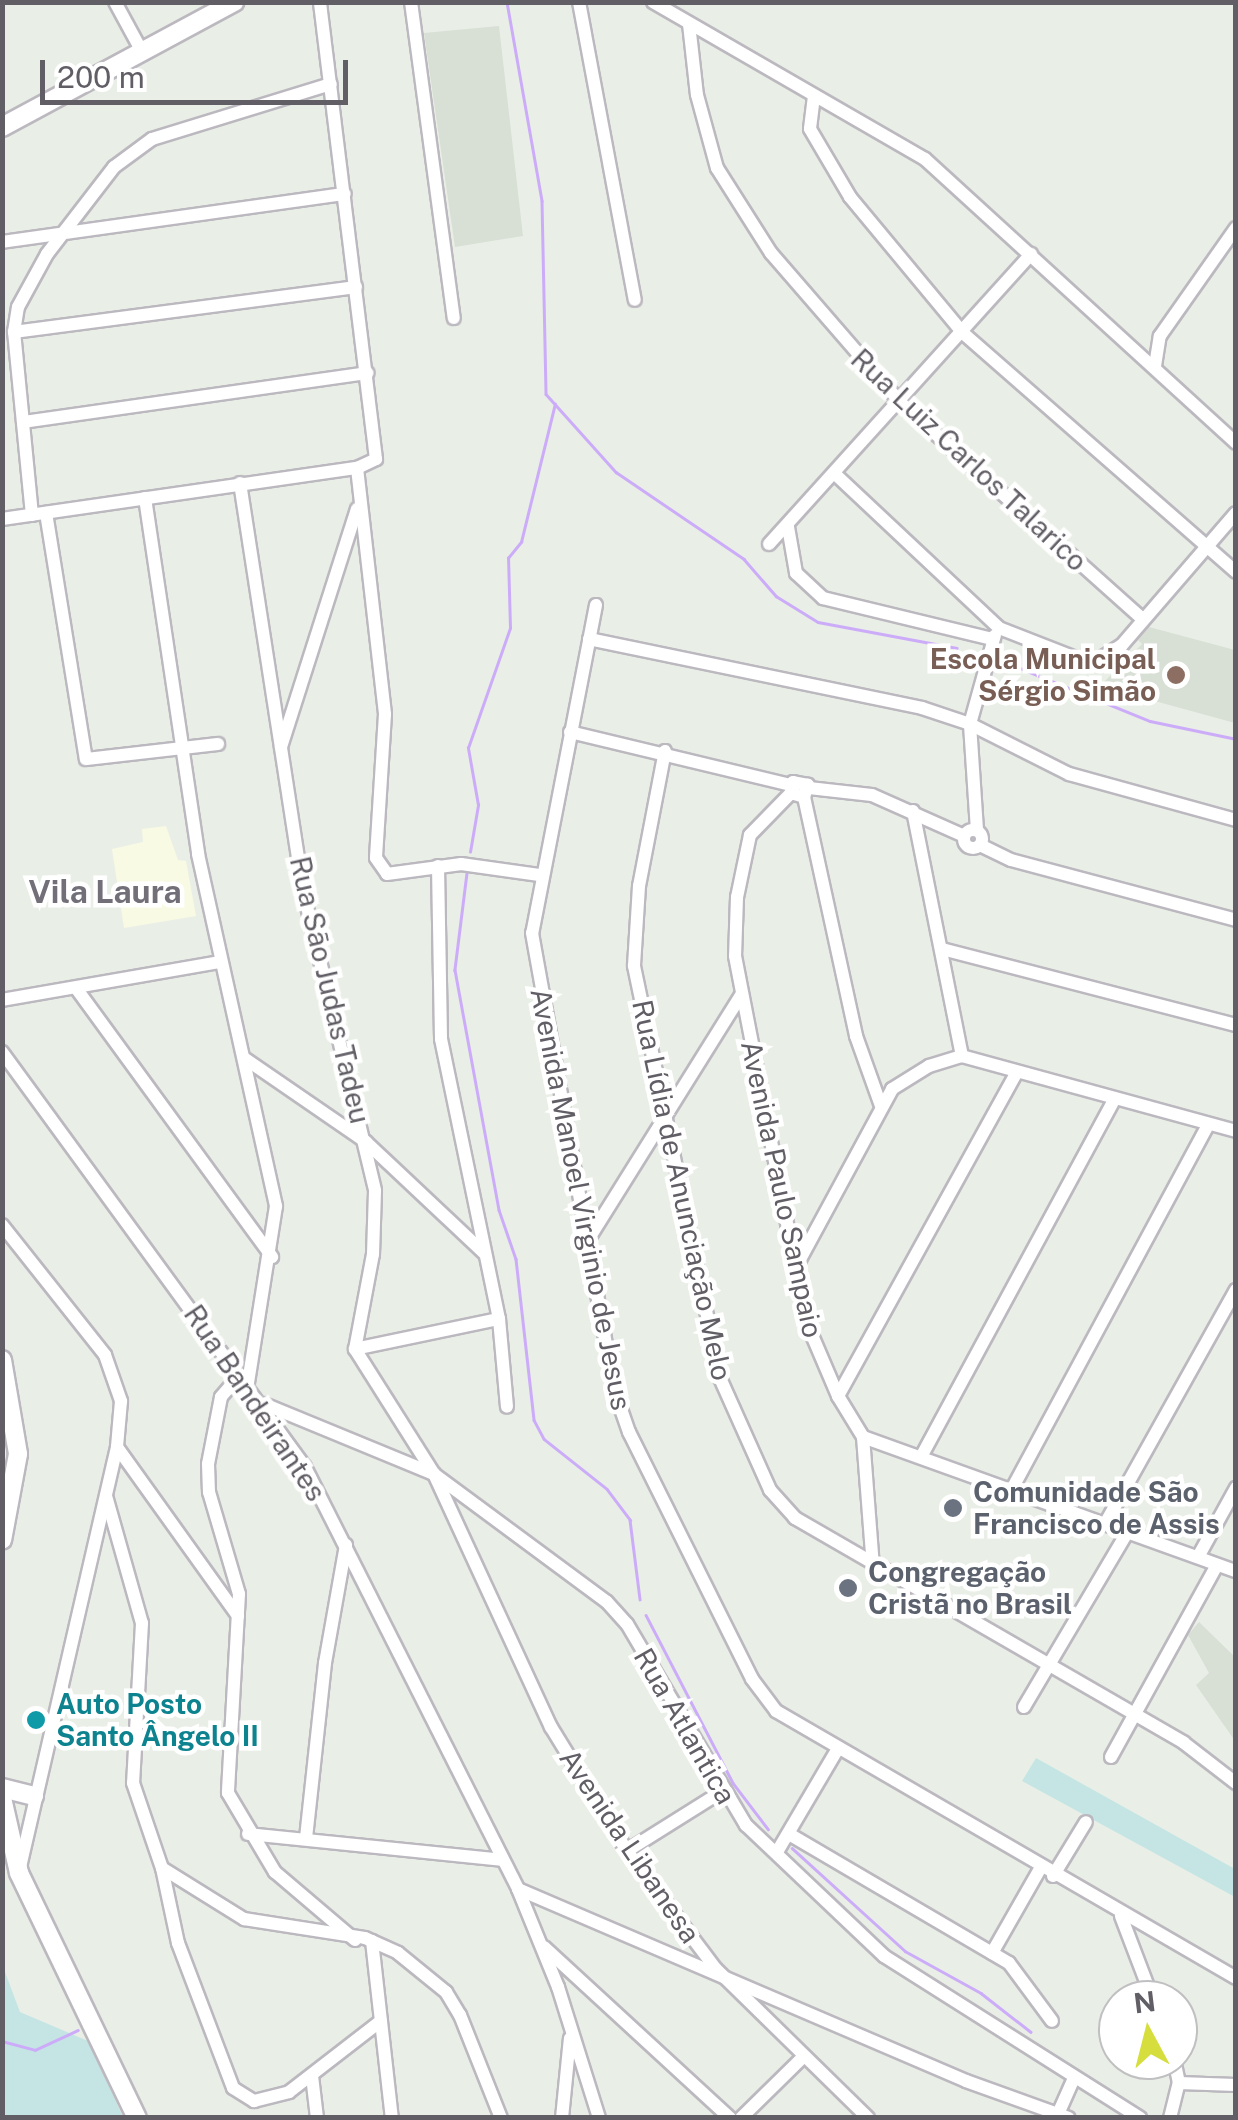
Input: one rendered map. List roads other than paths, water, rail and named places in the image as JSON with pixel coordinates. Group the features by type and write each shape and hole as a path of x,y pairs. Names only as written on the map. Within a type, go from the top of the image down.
{"main road":[{"path":"3,127 140,48 234,2"},
{"path":"2,1360 18,1454 2,1540"},
{"path":"2,1788 34,1796"},
{"path":"2,1798 7,1846"},
{"path":"2,1819 7,1846 19,1873 137,2118"}],"street":[{"path":"114,2 140,48"},
{"path":"2,519 357,468 378,453 320,2"},
{"path":"411,2 454,318"},
{"path":"580,2 635,300"},
{"path":"653,2 926,159 1236,443"},
{"name":"Rua Luiz Carlos Talarico","path":"690,24 697,95 716,168 771,254 900,403 1143,618"},
{"path":"218,744 94,761 82,750 22,422 14,332 27,284 114,167 152,140 332,84"},
{"path":"814,96 810,129 850,197 964,333 1236,572"},
{"path":"2,242 346,194"},
{"path":"1155,366 1160,336 1236,228"},
{"path":"769,544 788,528 964,333 1030,254"},
{"path":"14,332 356,287"},
{"path":"22,422 368,373"},
{"path":"357,468 385,714 374,852 386,874 438,866 539,874"},
{"path":"834,473 996,634"},
{"name":"Rua São Judas Tadeu","path":"240,483 303,890 366,1142 376,1218 355,1349"},
{"path":"145,498 219,962 276,1206 272,1257 244,1379 220,1398 212,1423 207,1482 235,1574 240,1618 225,1766 232,1805 248,1834 293,1892 354,1938"},
{"path":"279,752 360,502"},
{"path":"788,528 796,573 824,598 1098,660 1122,645 1236,512"},
{"name":"Avenida Manoel Virginio de Jesus","path":"596,605 539,874 536,978 618,1407 679,1537 767,1701 836,1752 1236,1978"},
{"path":"996,634 970,724 967,846 980,845 1011,860 1236,920"},
{"path":"589,639 970,724 1069,774 1236,820"},
{"path":"570,732 664,751 799,791 851,790 970,833"},
{"name":"Rua Lídia de Anunciação Melo","path":"664,751 633,937 663,1126 720,1378 744,1440 783,1508 874,1566 1133,1712 1236,1783"},
{"path":"799,791 860,1054 881,1106"},
{"name":"Avenida Paulo Sampaio","path":"799,791 750,835 734,932 742,994 811,1340 863,1437"},
{"path":"913,812 962,1056"},
{"path":"438,866 441,1039 499,1319 507,1408"},
{"path":"942,949 1236,1025"},
{"path":"2,1000 219,962"},
{"path":"76,988 272,1257"},
{"path":"588,1240 663,1126 742,994"},
{"name":"Rua Bandeirantes","path":"2,1052 262,1403 346,1544 518,1889 541,1944 599,2118"},
{"path":"798,1264 881,1106 900,1080 962,1056 1016,1074 1235,1130"},
{"path":"244,1058 366,1142 486,1254"},
{"path":"838,1396 1016,1074"},
{"path":"920,1458 1114,1100"},
{"path":"1012,1489 1208,1125"},
{"path":"2,1225 105,1355 121,1400 118,1447 19,1873"},
{"path":"1105,1524 1236,1290"},
{"path":"434,1474 355,1349 499,1319"},
{"name":"Rua Atlantica","path":"262,1403 434,1474 620,1614 721,1792 884,1956 1140,2118"},
{"path":"874,1566 863,1437 1236,1571"},
{"path":"118,1447 240,1618"},
{"name":"Avenida Libanesa","path":"434,1474 550,1726 627,1852 716,1970 868,2118"},
{"path":"1198,1557 1236,1488"},
{"path":"106,1496 142,1623 132,1772 162,1868 178,1943 233,2088 245,2099 264,2100 312,2076 381,2020"},
{"path":"1024,1706 1128,1533"},
{"path":"306,1838 325,1664 346,1544"},
{"path":"1111,1757 1217,1565"},
{"path":"777,1852 836,1752"},
{"path":"627,1852 721,1792"},
{"path":"992,1952 1046,1872 1086,1822"},
{"path":"248,1834 503,1860"},
{"path":"789,1834 992,1952 1028,1981 1052,2021"},
{"path":"162,1868 244,1919 372,1940 398,1952 446,1992 501,2118"},
{"path":"518,1889 716,1970 966,2080 1064,2116 1074,2078"},
{"path":"1121,1916 1145,1980"},
{"path":"372,1940 392,2118"},
{"path":"541,1944 730,2118"},
{"path":"562,2118 571,2030"},
{"path":"742,2118 802,2057"},
{"path":"312,2076 317,2118"},
{"path":"1170,2118 1179,2082 1236,2086"}],"waterway":[{"path":"507,2 542,201 546,394 616,472 744,559 776,596 818,622 957,648"},
{"path":"470,852 478,805 468,748 510,628 508,558 521,542 555,404"},
{"path":"998,659 1150,721 1236,739"},
{"path":"467,873 455,970 499,1210 516,1259 534,1420 544,1439 607,1489 630,1520 640,1599"},
{"path":"646,1615 733,1783 768,1829"},
{"path":"792,1848 905,1951 981,1993 1031,2032"},
{"path":"2,2041 35,2050 78,2030"}],"place":[{"name":"Escola Municipal Sérgio Simão","path":"1176,675"},
{"name":"Comunidade São Francisco de Assis","path":"953,1508"},
{"name":"Congregação Cristã no Brasil","path":"848,1588"},
{"name":"Auto Posto Santo Ângelo II","path":"36,1720"}],"district":[{"name":"Vila Laura","path":"105,892"}]}
